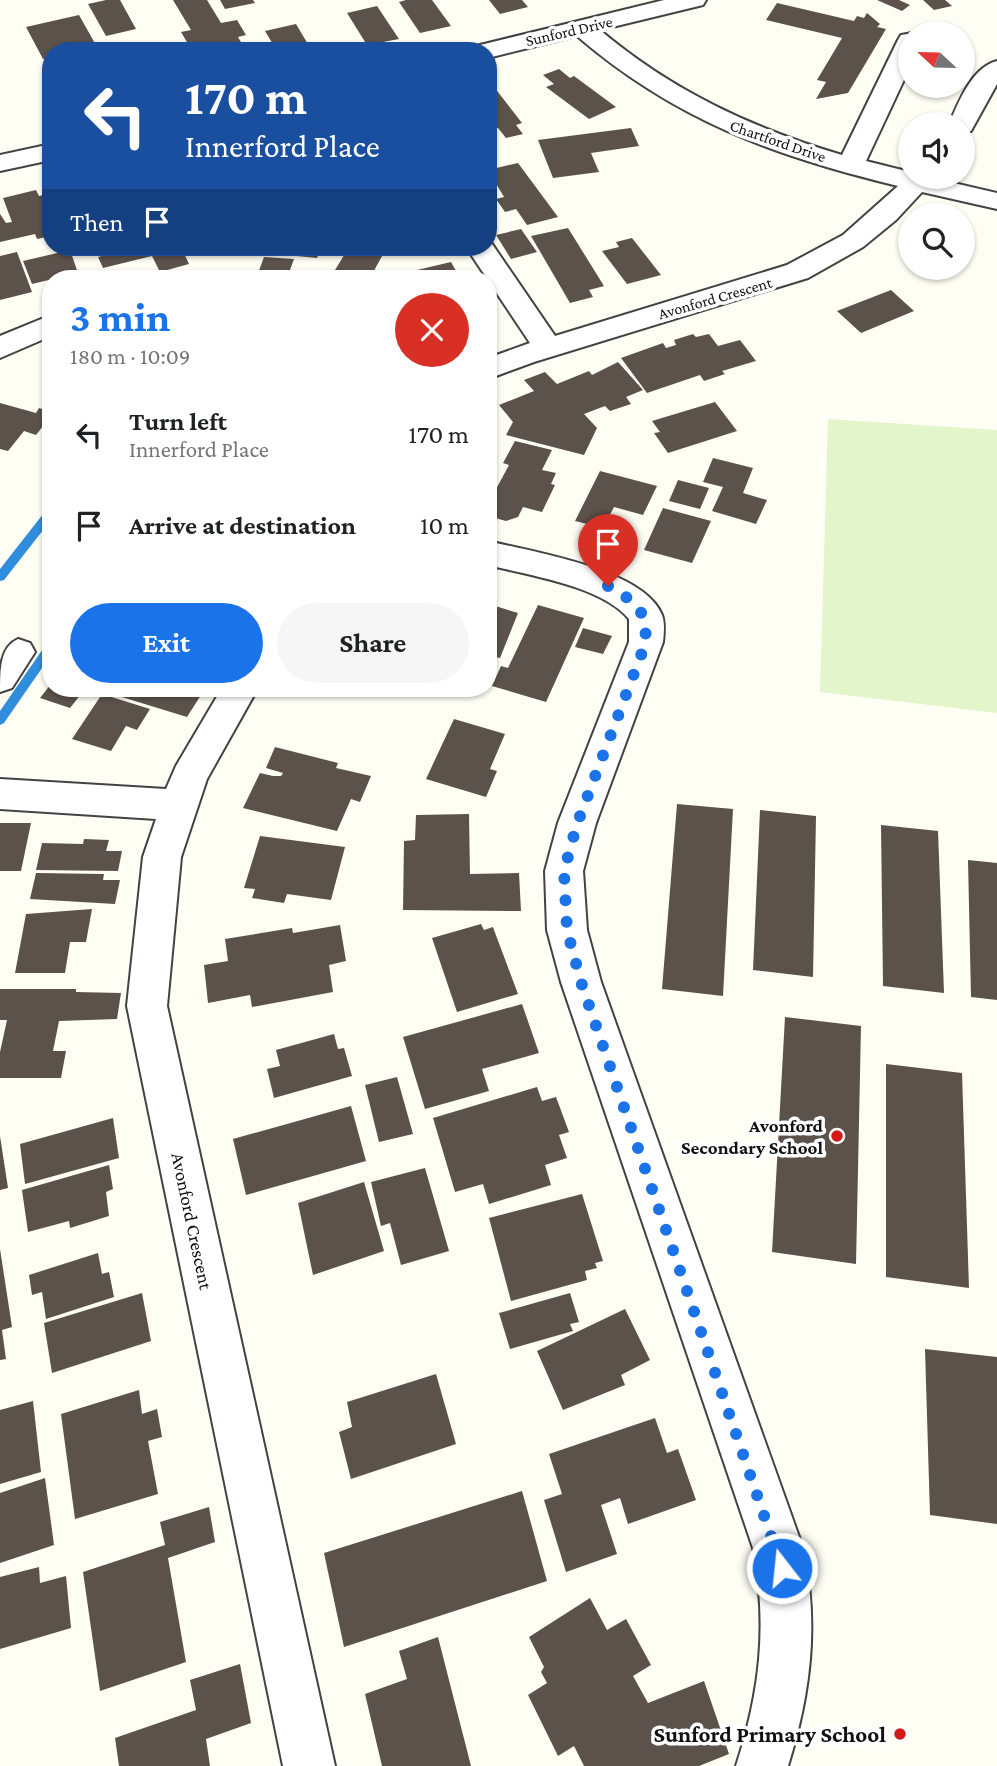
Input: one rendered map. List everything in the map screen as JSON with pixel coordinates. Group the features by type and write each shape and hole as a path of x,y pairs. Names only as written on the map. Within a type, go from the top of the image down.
{"street":[{"name":"Sunford Drive","path":"497,48 694,0"},
{"name":"Chartford Drive","path":"583,28 622,64 698,110 764,139 851,165 898,175"},
{"path":"851,165 898,66"},
{"path":"968,112 978,90 997,69"},
{"path":"0,163 42,154"},
{"name":"Avonford Crescent","path":"497,366 548,348 777,281 812,267 865,235 921,189"},
{"name":"Chartford Drive","path":"955,189 997,201"},
{"path":"497,272 548,348"},
{"path":"0,348 42,328"},
{"path":"497,555 608,586 633,601 645,615 646,642 577,824 564,871 567,930 581,982 778,1548 787,1588 788,1660 779,1716 762,1766"},
{"name":"Avonford Crescent","path":"235,697 195,765 162,857 147,1006 309,1766"},
{"path":"0,794 179,805"}],"green space":[{"path":"828,419 997,430 997,713 820,692"}],"building":[{"path":"120,0 136,29 106,36 88,4"},
{"path":"173,0 207,0 221,23 237,20 246,35 238,37 241,42 187,42 181,32 191,30"},
{"path":"220,0 253,0 255,3 225,9"},
{"path":"432,0 451,26 420,33 399,2"},
{"path":"489,0 522,0 528,7 500,14"},
{"path":"877,0 899,0 910,5 902,11"},
{"path":"923,0 945,0 952,6 934,10"},
{"path":"777,3 854,21 857,16 864,18 867,13 880,24 877,27 886,29 848,93 816,99 826,82 817,80 842,38 766,20"},
{"path":"377,6 399,39 365,42 347,13"},
{"path":"79,15 94,42 42,42 42,57 26,27"},
{"path":"296,24 307,42 272,42 265,31"},
{"path":"559,69 570,78 574,76 616,107 589,119 546,87 554,84 543,75"},
{"path":"497,91 522,123 516,125 523,134 506,138 498,128"},
{"path":"631,128 639,146 591,153 599,172 553,178 538,140"},
{"path":"518,163 558,217 527,225 516,209 505,212 497,200 504,197 497,185 497,168"},
{"path":"36,190 39,196 42,195 42,238 37,239 35,234 0,242 0,214 6,223 12,222 3,198"},
{"path":"568,228 604,286 589,290 593,297 570,303 531,236"},
{"path":"521,229 537,252 511,259 497,235"},
{"path":"632,238 661,275 627,284 602,251 619,247 616,242"},
{"path":"17,252 32,292 0,300 0,256"},
{"path":"44,256 72,256 77,270 42,270 42,282 32,284 23,261"},
{"path":"102,256 152,256 103,268 98,257"},
{"path":"152,256 185,256 189,264 167,270 159,270"},
{"path":"344,256 382,256 374,270 335,270"},
{"path":"264,257 294,259 290,270 259,270"},
{"path":"451,262 456,270 417,270"},
{"path":"891,290 914,311 861,333 837,311"},
{"path":"693,334 696,337 709,334 718,346 740,340 756,361 722,371 725,374 704,381 700,375 647,393 621,358 663,343 666,348 676,345 674,340"},
{"path":"618,362 643,390 626,397 631,404 610,411 605,406 584,414 597,428 584,455 506,435 513,422 499,405 534,391 524,380 545,372 557,384 589,371 592,375"},
{"path":"715,402 737,431 668,453 654,433 660,432 652,421"},
{"path":"0,403 36,413 39,408 42,409 42,427 36,435 24,431 8,451 0,449"},
{"path":"515,441 552,450 542,470 556,473 551,484 555,485 542,512 523,507 518,517 506,521 497,518 497,487 509,465 503,463"},
{"path":"713,458 753,468 743,493 767,500 756,524 712,511 723,487 703,482"},
{"path":"600,471 657,486 643,515 614,507 603,528 575,521"},
{"path":"678,480 709,488 700,509 669,501"},
{"path":"663,508 711,521 692,563 644,550"},
{"path":"538,605 584,618 546,702 497,687 497,675 501,666 508,668"},
{"path":"497,607 518,613 500,658 497,657"},
{"path":"583,628 612,636 603,654 575,647"},
{"path":"42,695 79,697 70,708 40,698"},
{"path":"100,697 112,697 150,709 137,730 126,726 111,751 72,739"},
{"path":"122,697 200,697 187,717"},
{"path":"454,719 505,734 490,769 497,771 486,797 426,779"},
{"path":"275,747 338,763 336,768 371,776 360,802 351,799 337,831 243,808 260,773 281,776 283,773 266,768"},
{"path":"677,804 733,809 723,996 662,989"},
{"path":"760,810 816,816 813,977 753,970"},
{"path":"469,814 470,874 519,873 521,911 403,910 404,841 415,840 416,815"},
{"path":"0,823 31,823 21,871 0,871"},
{"path":"881,825 938,831 944,993 883,986"},
{"path":"260,836 345,847 331,900 287,894 284,903 252,898 255,889 244,888"},
{"path":"84,839 109,840 106,851 122,851 118,871 36,870 42,843 83,844"},
{"path":"968,860 997,863 997,1000 971,997"},
{"path":"36,873 104,874 103,880 120,880 115,904 30,899"},
{"path":"92,909 86,942 70,942 65,973 15,973 26,914"},
{"path":"481,924 484,930 493,927 518,994 457,1012 432,938"},
{"path":"340,925 346,961 329,965 333,992 252,1007 250,995 208,1003 204,965 228,961 225,939 292,928 293,933"},
{"path":"0,989 76,989 76,992 121,993 117,1019 59,1021 53,1051 66,1051 61,1078 0,1078 0,1052 7,1020 0,1020"},
{"path":"522,1004 539,1053 482,1069 489,1091 425,1109 403,1037"},
{"path":"785,1017 861,1026 856,1264 772,1252"},
{"path":"334,1034 338,1049 344,1048 352,1076 274,1098 267,1069 280,1066 276,1050"},
{"path":"886,1064 962,1073 969,1288 886,1277"},
{"path":"397,1077 413,1134 379,1142 365,1085"},
{"path":"537,1087 542,1101 556,1097 569,1132 559,1135 567,1158 545,1165 551,1185 489,1204 483,1184 455,1192 433,1118"},
{"path":"351,1106 366,1161 246,1195 233,1139"},
{"path":"113,1118 119,1158 25,1184 20,1144"},
{"path":"0,1136 8,1188 0,1190"},
{"path":"109,1165 113,1189 106,1192 109,1216 70,1228 69,1221 28,1232 22,1190"},
{"path":"425,1168 449,1251 401,1265 390,1223 381,1226 371,1182"},
{"path":"364,1182 384,1251 313,1275 298,1203"},
{"path":"582,1194 603,1261 595,1263 597,1268 585,1271 587,1280 511,1301 489,1218"},
{"path":"0,1249 12,1327 2,1330 6,1359 0,1360"},
{"path":"98,1253 102,1274 109,1272 114,1297 46,1319 42,1292 32,1295 29,1275"},
{"path":"142,1293 151,1341 52,1373 44,1323"},
{"path":"570,1293 579,1322 570,1324 573,1331 510,1349 499,1313"},
{"path":"625,1309 650,1360 621,1375 625,1385 563,1410 537,1351"},
{"path":"925,1349 997,1357 997,1524 930,1515"},
{"path":"436,1374 456,1444 351,1479 339,1432 352,1427 347,1402"},
{"path":"139,1390 142,1414 157,1409 162,1437 148,1441 158,1494 75,1519 61,1414"},
{"path":"33,1401 41,1472 0,1484 0,1410"},
{"path":"655,1418 667,1453 678,1449 696,1500 628,1524 620,1498 601,1505 617,1554 566,1572 544,1500 562,1494 549,1454"},
{"path":"45,1478 54,1545 0,1563 0,1493"},
{"path":"522,1491 547,1581 344,1647 324,1553"},
{"path":"209,1507 215,1542 168,1558 186,1662 100,1691 83,1572 165,1545 160,1522"},
{"path":"39,1567 40,1583 66,1576 71,1628 0,1649 0,1577"},
{"path":"590,1598 607,1630 626,1619 651,1665 633,1676 648,1703 704,1681 729,1754 699,1766 584,1766 574,1746 558,1756 528,1695 547,1683 541,1672 544,1667 529,1637"},
{"path":"438,1637 471,1766 382,1766 365,1694 407,1679 399,1651"},
{"path":"240,1664 251,1723 206,1739 210,1766 119,1766 115,1738 196,1710 190,1680"}],"waterway":[{"path":"0,577 42,523"},
{"path":"0,720 42,659"}],"place":[{"name":"Avonford Secondary School","path":"837,1136"},
{"name":"Sunford Primary School","path":"900,1734"}],"route":[{"path":"608,586 633,601 645,615 646,642 577,824 564,871 567,930 581,982 778,1548 782,1568"}]}
